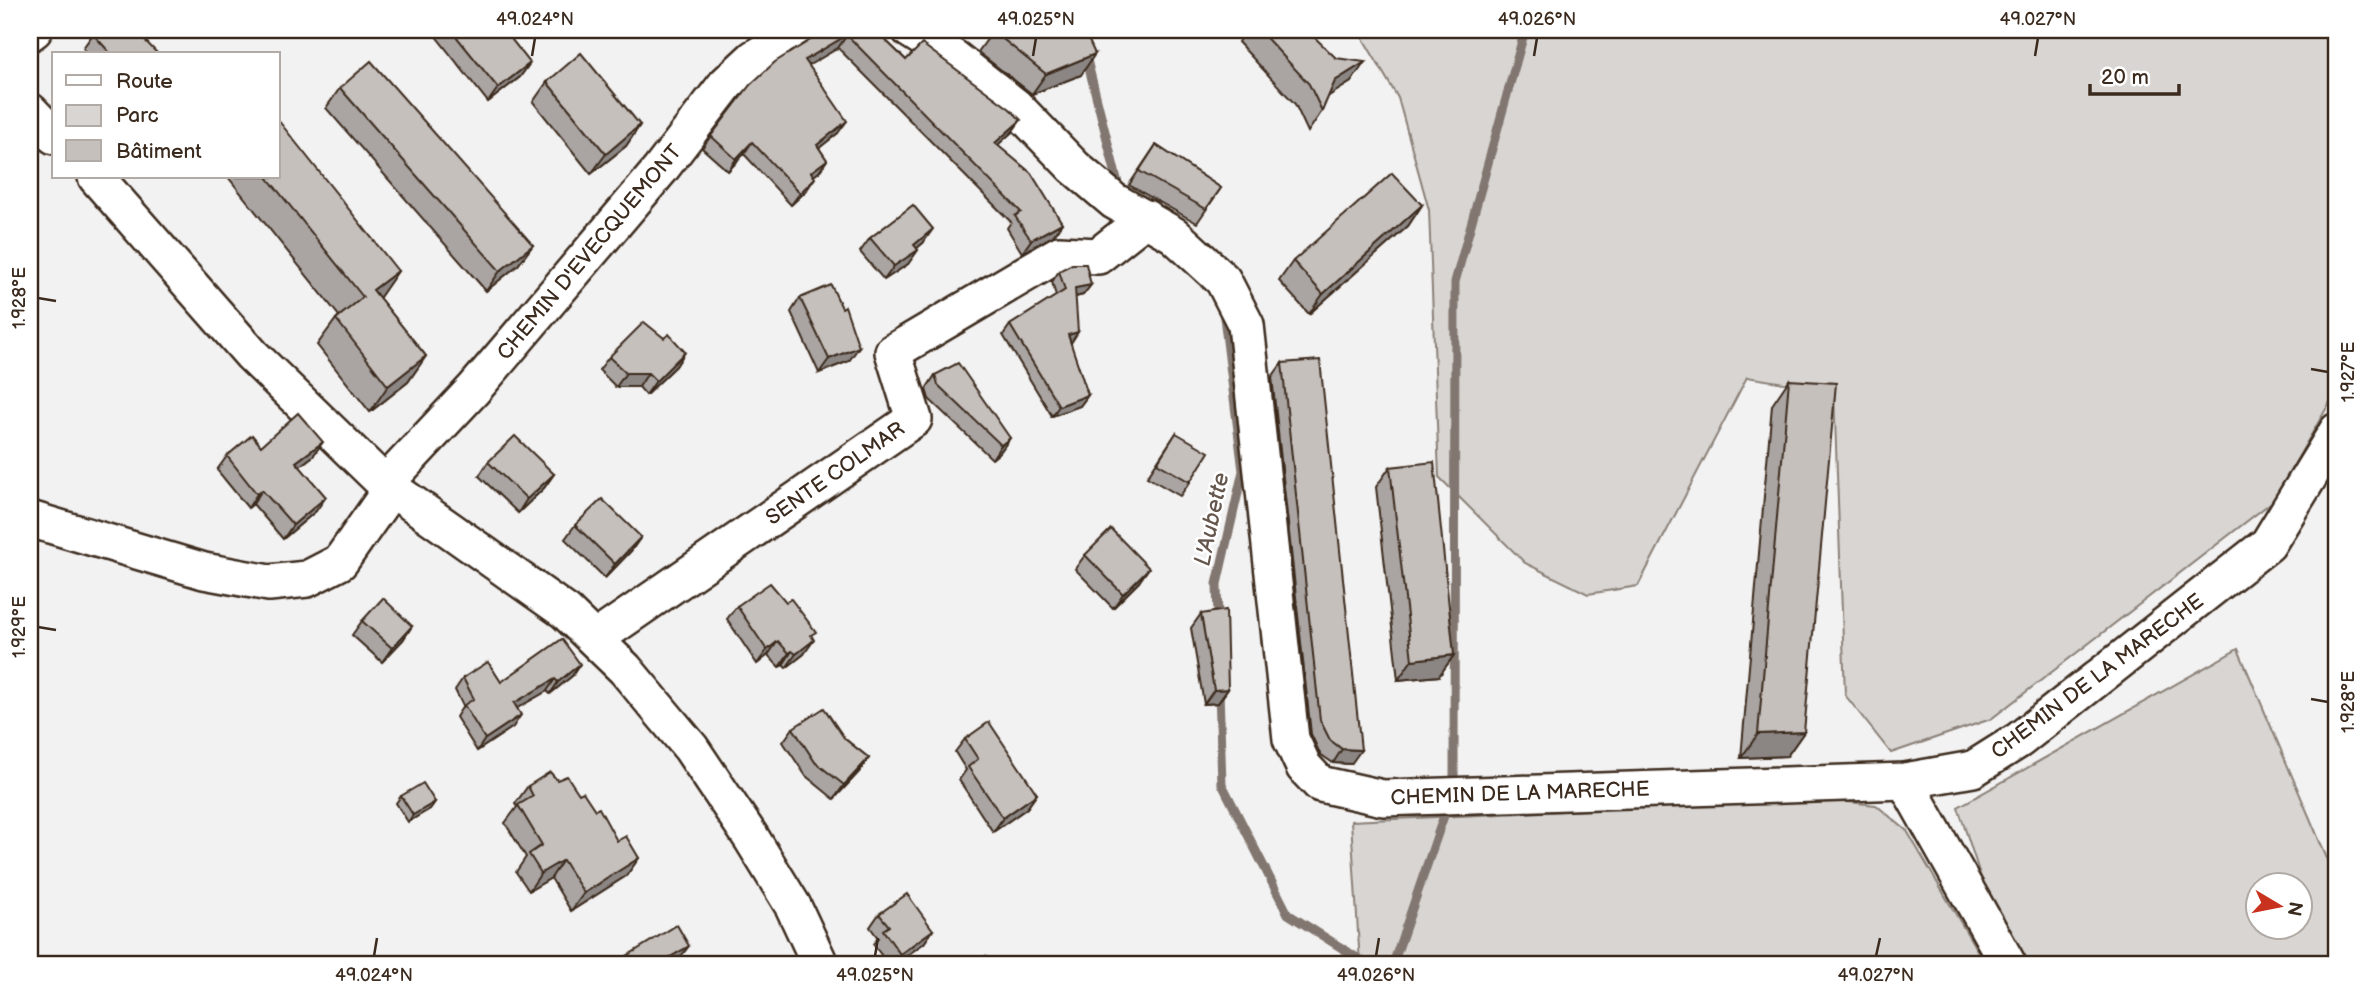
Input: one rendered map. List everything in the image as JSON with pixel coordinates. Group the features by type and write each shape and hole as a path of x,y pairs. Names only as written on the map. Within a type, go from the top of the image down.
{"street":[{"path":"30,33 34,30"},
{"name":"CHEMIN D'EVECQUEMONT","path":"30,519 204,571 269,583 307,579 340,562 388,487 660,170 726,84 754,58 800,30"},
{"name":"CHEMIN DE LA MARECHE","path":"910,30 1015,106 1074,167 1114,201 1174,235 1223,280 1246,325 1291,739 1304,767 1320,784 1383,798 1905,781 1973,769 2019,740 2268,544 2337,431"},
{"path":"30,111 52,134"},
{"path":"97,178 252,355 388,487 566,612 625,669 691,748 793,906 820,964"},
{"name":"SENTE COLMAR","path":"595,639 914,419 893,352 1059,254 1098,256 1146,218"},
{"path":"1905,781 2008,964"}],"green space":[{"path":"1358,30 2337,30 2337,390 2273,501 1991,719 1891,753 1845,695 1834,391 1747,377 1638,586 1588,594 1525,563 1439,477 1429,210 1398,98"},
{"path":"2238,649 2337,882 2337,964 2009,964 1958,807"},
{"path":"1820,799 1876,805 1907,831 1985,964 1360,964 1351,821"}],"building":[{"path":"98,30 135,30 156,52 109,52 93,34"},
{"path":"451,30 504,30 530,63 498,88"},
{"path":"824,30 875,30 906,60 922,44 1010,109 1021,120 995,143 1031,173 1062,223 1031,240 1015,216 1021,212 847,35 805,60 847,121 817,145 827,160 811,172 815,178 800,193 752,142 736,159 711,136 750,85 775,62"},
{"path":"1084,30 1095,54 1046,74 993,31"},
{"path":"1259,30 1307,30 1336,58 1365,62 1335,81 1322,111 1309,84"},
{"path":"581,53 640,125 606,154 547,82"},
{"path":"371,61 533,245 500,271 340,88"},
{"path":"280,123 398,271 373,290 426,356 388,386 336,319 363,297 268,178 280,178"},
{"path":"1156,145 1221,188 1206,209 1139,171"},
{"path":"1392,173 1422,205 1323,294 1293,261"},
{"path":"913,205 933,229 914,245 918,250 894,266 870,238"},
{"path":"1072,264 1086,264 1091,285 1075,288 1078,332 1068,335 1088,395 1059,406 1010,325 1065,290 1059,271"},
{"path":"831,285 842,308 845,306 859,347 829,359 800,298"},
{"path":"644,322 664,338 669,334 685,352 656,381 648,373 626,373 609,357"},
{"path":"1320,360 1361,750 1342,749 1330,740 1320,720 1282,363"},
{"path":"958,363 1010,438 1001,445 938,385 935,375"},
{"path":"1789,380 1836,383 1804,732 1758,734"},
{"path":"298,413 323,442 296,462 326,497 293,525 262,490 257,494 227,456 252,435 261,446"},
{"path":"1176,433 1209,452 1190,482 1157,463"},
{"path":"515,436 554,474 527,499 488,462"},
{"path":"1434,462 1454,655 1412,660 1390,467"},
{"path":"602,499 641,537 615,564 575,525"},
{"path":"1111,529 1149,568 1123,594 1085,555"},
{"path":"770,583 786,602 791,599 816,632 811,635 814,640 796,654 792,651 789,653 778,641 767,650 737,606"},
{"path":"383,598 412,626 392,648 362,621"},
{"path":"1226,610 1228,689 1214,690 1201,614"},
{"path":"562,639 580,664 558,682 555,679 514,703 521,715 485,739 464,705 474,699 463,678 488,662 501,682"},
{"path":"824,708 845,739 869,758 844,785 815,762 793,728"},
{"path":"989,722 1037,794 1003,818 968,767 978,759 965,739"},
{"path":"550,772 557,780 567,776 579,794 583,792 595,810 599,808 617,841 626,836 639,858 584,893 563,860 541,873 529,854 542,845 518,805 533,796 528,786"},
{"path":"423,783 435,802 413,815 401,796"},
{"path":"907,894 933,930 900,954 883,930 889,926 879,914"},
{"path":"677,925 689,946 658,964 614,964"},
{"path":"986,956 992,964 975,964"}],"waterway":[{"name":"L'Aubette","path":"1454,787 1455,282 1525,30"},
{"name":"L'Aubette","path":"1085,52 1120,191"},
{"name":"L'Aubette","path":"1218,620 1217,584 1243,471 1223,309"},
{"name":"L'Aubette","path":"1219,690 1222,784 1288,914 1367,964"},
{"name":"L'Aubette","path":"1393,964 1448,804"}]}
